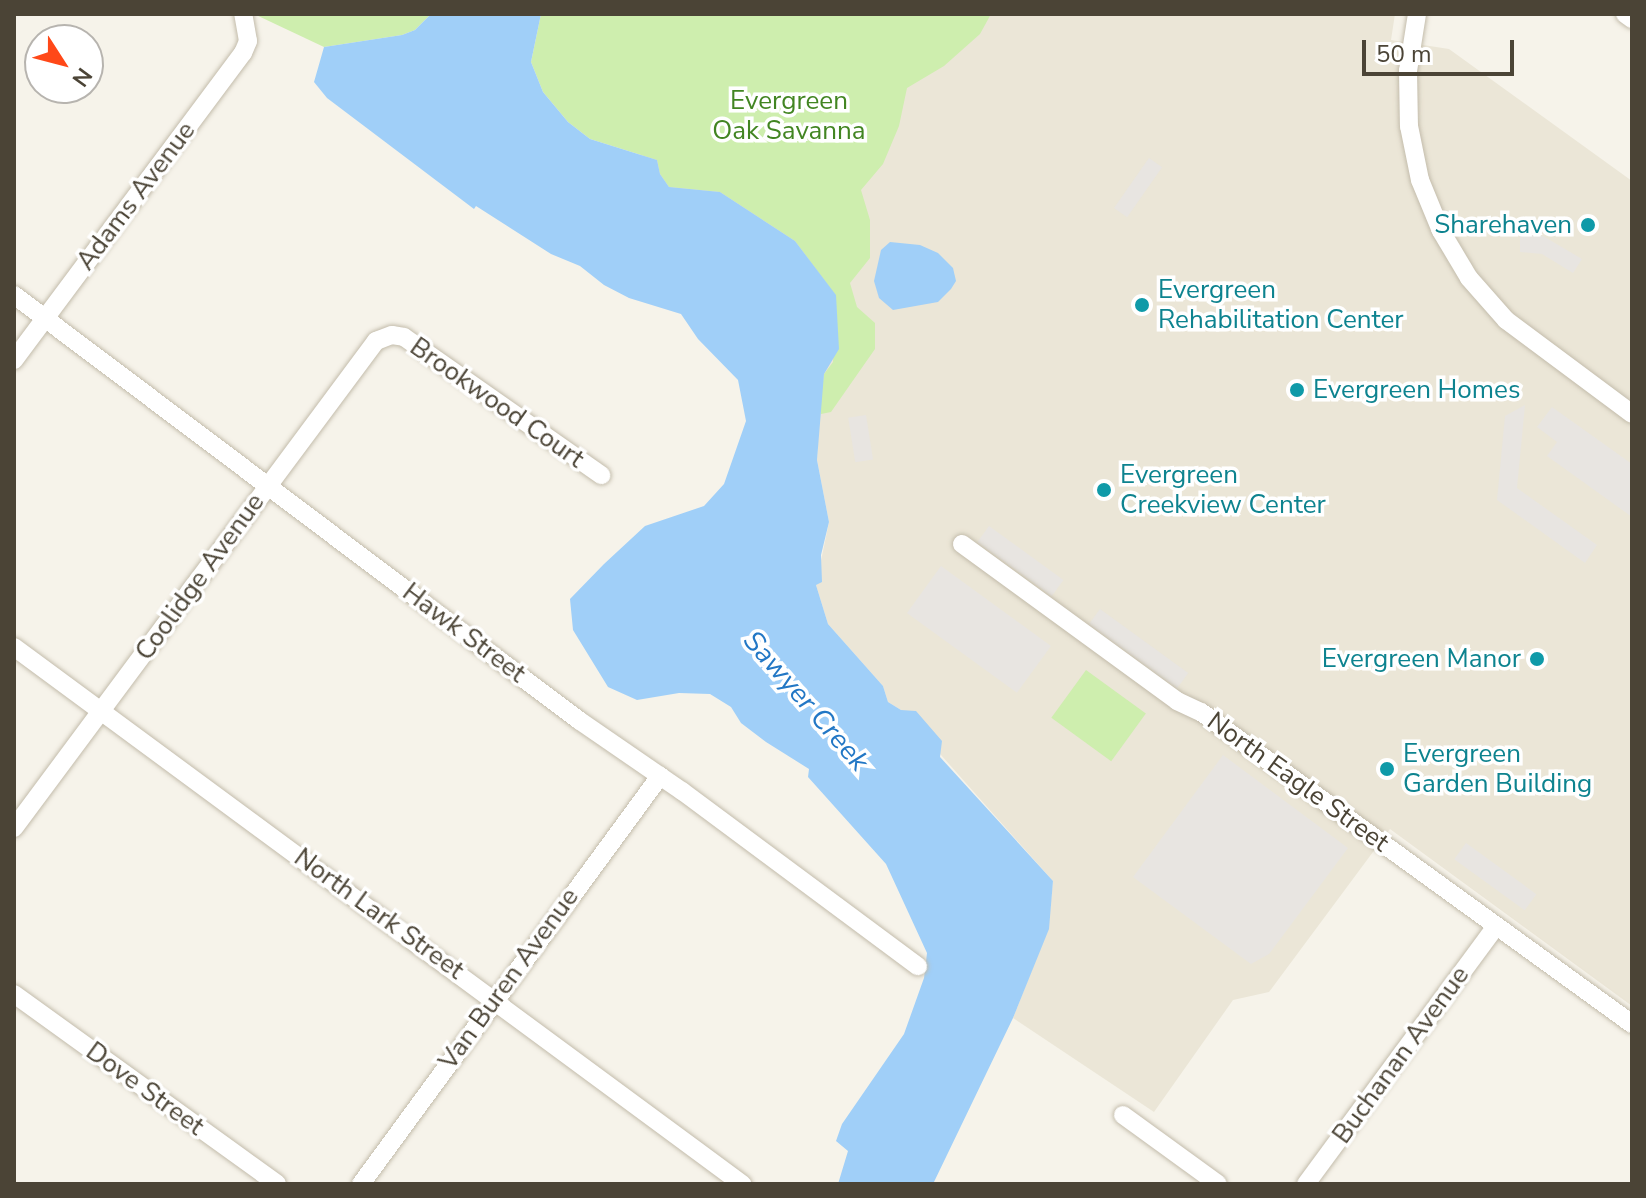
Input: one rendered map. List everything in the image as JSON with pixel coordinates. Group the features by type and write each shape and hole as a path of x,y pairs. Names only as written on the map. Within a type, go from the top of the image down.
{"street":[{"path":"1417,14 1408,71 1409,126 1420,180 1441,231 1469,278 1506,320 1632,414"},
{"path":"1625,14 1632,19"},
{"name":"Adams Avenue","path":"14,360 243,53 245,20"},
{"name":"Hawk Street","path":"14,295 580,721 660,776 918,966"},
{"name":"Coolidge Avenue","path":"14,828 376,341 392,335"},
{"name":"Brookwood Court","path":"392,335 404,337 601,475"},
{"name":"North Eagle Street","path":"962,544 1632,1024"},
{"name":"North Lark Street","path":"14,647 494,998 742,1184"},
{"name":"Van Buren Avenue","path":"361,1184 494,998 660,776"},
{"name":"Buchanan Avenue","path":"1306,1184 1496,926"},
{"name":"Dove Street","path":"14,994 277,1184"},
{"path":"1123,1115 1218,1184"}],"shaded area":[{"path":"541,14 1395,14 1391,40 1449,49 1632,181 1632,1006 1390,829 1269,992 1233,1000 1154,1112 1013,1018 1048,929 1053,881 901,710 888,702 883,686 828,624 816,585 829,522 817,460 820,403"},
{"path":"1149,158 1162,167 1127,217 1114,208"},
{"path":"1520,233 1543,236 1582,259 1573,273 1542,254 1520,252"},
{"path":"1525,405 1517,488 1597,545 1585,563 1497,500 1505,416"},
{"path":"1552,407 1632,464 1632,517 1547,456 1557,442 1537,427"},
{"path":"866,415 873,459 855,462 848,418"},
{"path":"989,526 1063,580 1052,596 977,542"},
{"path":"941,566 1051,646 1017,693 907,613"},
{"path":"1100,609 1188,673 1177,688 1089,624"},
{"path":"1223,755 1348,848 1269,954 1251,964 1133,877"},
{"path":"1466,843 1536,894 1525,910 1454,859"}],"green space":[{"path":"254,14 431,14 415,30 402,35 324,47"},
{"name":"Evergreen Oak Savanna","path":"541,14 991,14 980,34 944,66 907,88 899,126 883,164 861,190 870,220 870,258 850,283 857,307 875,323 875,349 831,412 821,414 820,403 824,374 833,362 836,296 795,241 720,192 669,187 660,174 657,160 590,139 568,122 543,92 531,62"},
{"path":"1086,670 1146,713 1111,761 1051,718"}],"water":[{"name":"Sawyer Creek","path":"431,14 541,14 531,62 543,92 568,122 590,139 657,160 660,174 669,187 720,192 795,241 836,295 839,349 824,374 817,460 829,522 821,555 822,582 816,585 828,624 883,686 888,702 901,710 916,711 942,741 940,757 1053,881 1049,929 1013,1018 933,1184 838,1184 848,1151 836,1141 842,1124 904,1034 924,978 927,953 886,864 808,777 809,769 741,723 731,707 710,694 679,693 637,700 608,687 573,630 570,599 604,564 645,526 704,506 724,484 746,421 738,380 698,339 681,314 629,298 604,285 580,266 551,254 476,206 474,209 327,98 314,82 324,47 402,35 415,30"},
{"path":"890,242 920,245 938,253 953,268 956,281 951,289 938,302 893,310 879,298 874,281 881,250"}],"place":[{"name":"Sharehaven","path":"1588,225"},
{"name":"Evergreen Rehabilitation Center","path":"1142,305"},
{"name":"Evergreen Homes","path":"1297,390"},
{"name":"Evergreen Creekview Center","path":"1104,490"},
{"name":"Evergreen Manor","path":"1537,659"},
{"name":"Evergreen Garden Building","path":"1387,769"}]}
